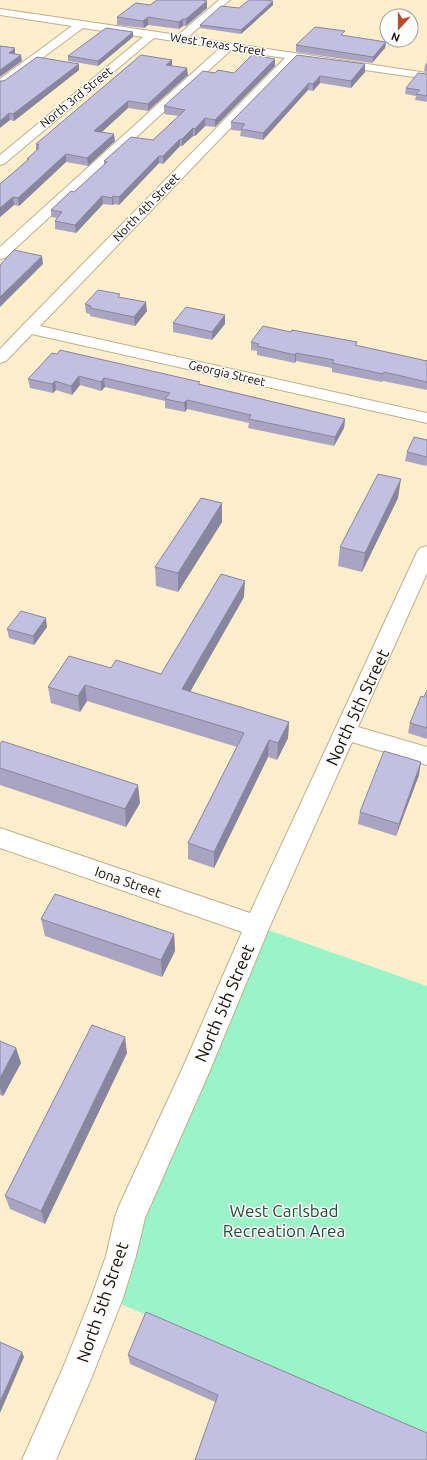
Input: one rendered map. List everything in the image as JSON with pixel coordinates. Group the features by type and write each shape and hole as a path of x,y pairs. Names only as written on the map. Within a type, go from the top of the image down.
{"street":[{"path":"181,38 225,0"},
{"path":"0,19 3,11"},
{"name":"West Texas Street","path":"3,11 427,76"},
{"path":"0,84 81,24"},
{"name":"North 3rd Street","path":"0,161 153,34"},
{"path":"0,256 229,46"},
{"name":"North 4th Street","path":"0,358 293,56"},
{"name":"Georgia Street","path":"28,328 427,418"},
{"name":"North 5th Street","path":"39,1460 75,1379 107,1298 121,1256 130,1217 194,1075 257,926 427,552"},
{"path":"346,732 427,756"},
{"name":"Iona Street","path":"0,838 257,926"}],"green space":[{"name":"West Carlsbad Recreation Area","path":"257,926 427,986 427,1437 107,1298"}],"building":[{"path":"157,0 207,1 186,19 179,22 148,17 143,21 117,17 136,3 150,5"},
{"path":"249,0 273,1 241,30 200,25 221,6 239,8"},
{"path":"315,27 345,31 341,35 379,41 379,48 381,48 373,57 296,45"},
{"path":"106,28 133,32 98,61 68,56"},
{"path":"0,46 15,48 9,53 21,55 0,70"},
{"path":"141,55 172,60 166,65 187,68 148,104 128,101 94,131 114,134 87,158 66,154 18,198 13,197 0,208 0,184 29,159 27,159 39,148 36,148 39,145 36,144"},
{"path":"252,55 275,59 215,120 205,118 195,129 193,128 163,156 159,156 119,197 113,196 112,198 102,196 75,225 55,221 62,212 51,210 71,191 74,192 107,162 104,161 131,137 153,140 185,110 164,106 203,71 215,73 218,70 234,73"},
{"path":"297,55 365,64 351,81 320,76 313,84 309,83 263,133 241,129 245,124 231,122"},
{"path":"37,57 79,64 13,114 9,113 0,121 0,81 4,81"},
{"path":"418,73 427,74 427,96 416,94 420,90 406,88"},
{"path":"14,250 42,256 0,297 0,265"},
{"path":"98,290 120,294 118,297 146,302 134,317 90,308 91,306 85,304"},
{"path":"186,307 225,315 212,332 173,323"},
{"path":"263,326 291,332 292,330 357,342 355,345 427,361 427,382 384,372 383,374 332,363 334,360 296,353 295,355 257,346 259,344 251,342"},
{"path":"60,350 200,382 198,384 345,419 335,437 249,419 251,415 187,400 184,403 165,399 170,393 104,378 101,382 79,376 71,386 55,381 52,384 28,379 52,353 57,354"},
{"path":"414,437 427,440 427,457 407,452"},
{"path":"378,474 401,479 365,553 340,547"},
{"path":"201,498 222,503 178,573 155,567"},
{"path":"221,574 245,581 182,689 289,722 278,743 269,740 214,852 188,843 244,733 85,685 78,696 48,687 69,656 111,668 116,660 161,674"},
{"path":"21,611 46,618 33,636 7,629"},
{"path":"427,690 427,728 410,723 421,696 424,697"},
{"path":"2,741 138,785 125,809 0,768 0,744"},
{"path":"384,751 421,762 399,824 360,812"},
{"path":"55,894 174,934 161,960 41,919"},
{"path":"92,1025 125,1037 41,1211 5,1196"},
{"path":"0,1041 16,1048 0,1078"},
{"path":"146,1312 427,1433 427,1460 195,1460 218,1395 128,1355"},
{"path":"0,1342 22,1352 0,1402"}]}
